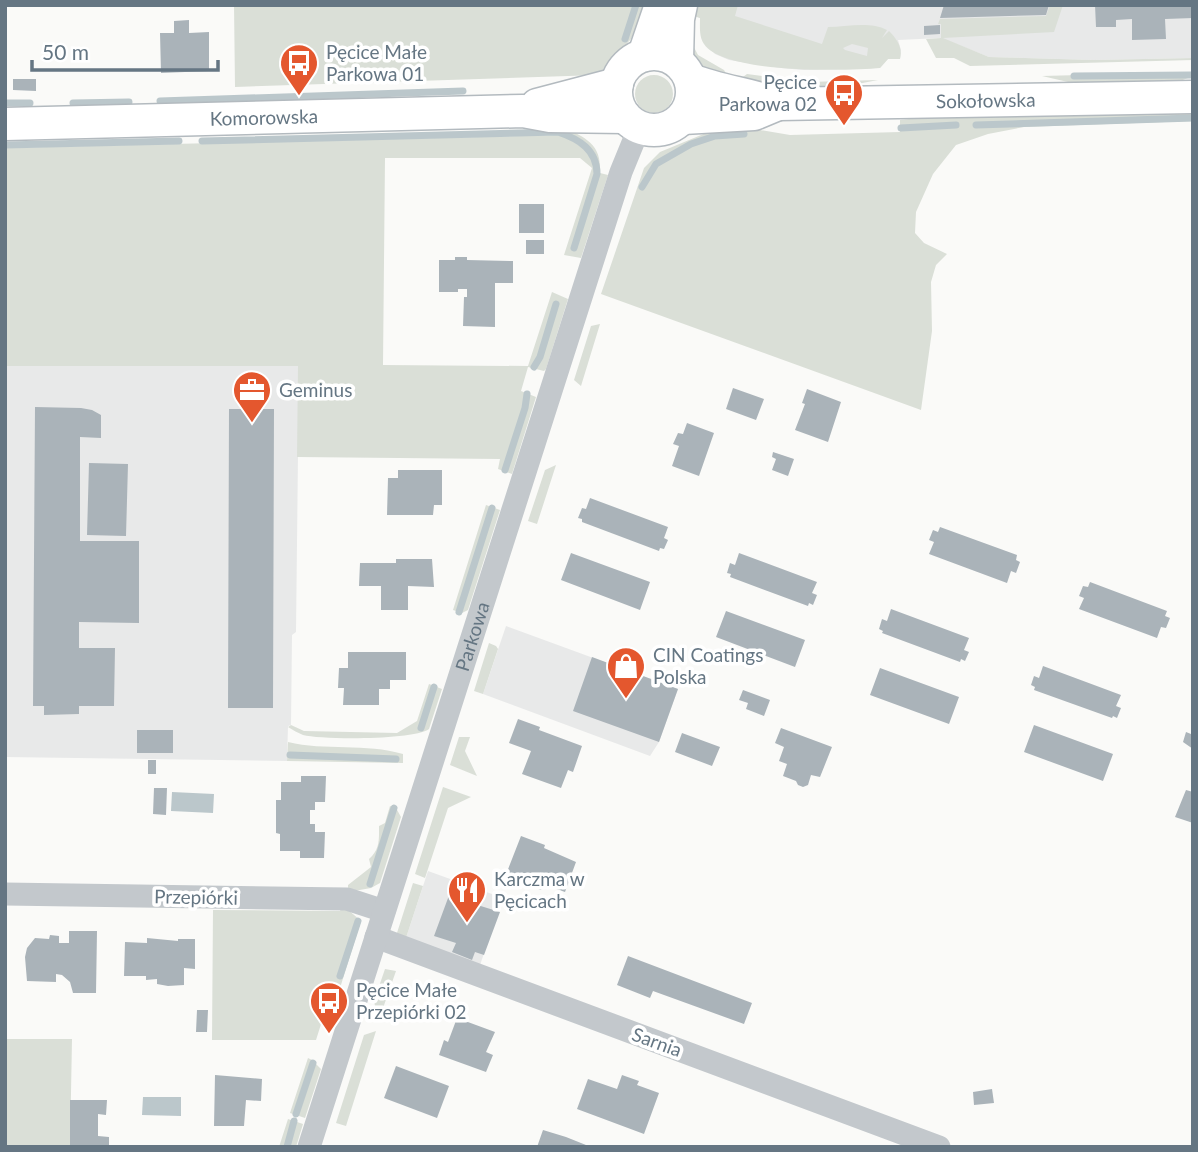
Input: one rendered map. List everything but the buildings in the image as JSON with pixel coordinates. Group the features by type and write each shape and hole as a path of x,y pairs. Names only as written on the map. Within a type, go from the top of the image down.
{"street":[{"path":"644,55 661,5"},
{"path":"681,5 678,19 684,70 692,100 683,118 663,130 651,131 632,122 617,104 617,84 628,64 644,55 655,54 684,70"},
{"name":"Sokołowska","path":"684,70 706,85 751,94 778,104 1193,97"},
{"name":"Komorowska","path":"523,111 546,102 617,84"},
{"name":"Sokołowska","path":"683,118 754,114 778,104"},
{"name":"Komorowska","path":"5,124 523,111 550,116 632,122"},
{"name":"Parkowa","path":"309,1147 621,172 632,122"},
{"name":"Przepiórki","path":"5,894 347,899 384,911"},
{"name":"Sarnia","path":"376,937 939,1147"}],"shaded area":[{"path":"234,5 645,5 631,39 598,75 235,87"},
{"path":"694,5 1193,5 1193,58 1094,60 989,57 941,38 898,40 900,59 888,59 880,68 781,68 729,60 715,54 702,40 700,18 691,15"},
{"path":"694,5 738,5 735,16 822,44 828,27 880,27 887,30 882,38 889,31 895,37 901,55 900,59 888,59 880,68 815,70 760,66 716,54 704,44 700,18 691,15","holes":["852,44 868,48 867,56 843,48"]},
{"path":"1050,5 1063,5 1054,32 943,38 989,57 1193,60 970,66 954,58 936,58 926,39 941,38 941,24 938,24 940,19 1046,16"},
{"path":"688,36 698,55 724,70 727,75 702,70 689,51"},
{"path":"1193,72 1188,78 1175,83 1081,85 1042,76"},
{"path":"747,74 808,82 878,80 804,91 742,85 743,77"},
{"path":"654,75 667,81 673,94 667,107 654,113 641,107 635,94 641,81"},
{"path":"1193,110 1193,121 1024,127 988,134 956,145 933,174 916,212 915,233 924,243 947,254 936,265 931,282 932,331 921,410 601,294 644,168 660,152 706,133 760,130 790,135 900,132 900,120 918,118"},
{"path":"560,123 594,146 600,162 600,173 608,175 581,258 564,255 592,168 580,158 385,158 383,365 528,366 552,292 568,299 546,369 544,371 528,367 521,391 536,397 512,474 498,469 500,459 297,457 298,366 5,366 5,148 559,135"},
{"path":"600,324 581,386 574,380 591,326"},
{"path":"5,366 299,366 296,632 292,635 291,725 288,726 287,761 5,757"},
{"path":"556,465 537,524 528,521 545,470"},
{"path":"486,505 500,510 468,610 462,613 453,610"},
{"path":"506,626 678,689 659,742 650,756 483,694"},
{"path":"489,643 498,649 483,694 474,691"},
{"path":"429,684 442,689 429,729 420,733 388,737 329,738 303,735 288,727 291,725 304,731 397,733 417,721"},
{"path":"459,737 470,737 465,751 477,776 450,765"},
{"path":"288,742 389,751 403,754 403,763 287,761"},
{"path":"443,787 471,797 448,808 425,878 415,874"},
{"path":"172,792 214,794 213,813 171,811"},
{"path":"390,806 396,808 401,817 380,883 371,888 348,892 348,885 371,867 369,859 377,848 379,826 385,823"},
{"path":"428,871 503,898 479,968 405,941"},
{"path":"413,883 423,886 405,941 396,936"},
{"path":"341,908 346,908 361,921 335,1004 328,1002 316,1040 212,1040 213,910 340,911"},
{"path":"385,969 396,971 382,1011 375,1006 374,1001"},
{"path":"376,1031 346,1126 336,1123 364,1035"},
{"path":"5,1039 72,1039 70,1147 5,1147"},
{"path":"308,1058 321,1069 305,1118 290,1113"},
{"path":"143,1097 181,1097 181,1116 142,1115"},
{"path":"288,1119 303,1124 296,1147 279,1147"}],"waterway":[{"path":"625,39 636,5"},
{"path":"1074,76 1191,75"},
{"path":"160,101 463,91"},
{"path":"73,103 129,102"},
{"path":"5,103 30,103"},
{"path":"976,125 1193,118"},
{"path":"901,128 956,125"},
{"path":"202,141 558,132 585,147 594,158 596,166 597,174 574,248"},
{"path":"642,187 656,164 691,144 715,136 744,134"},
{"path":"5,145 179,141"},
{"path":"534,367 540,357 556,304"},
{"path":"505,470 527,394"},
{"path":"459,612 492,508"},
{"path":"421,728 434,687"},
{"path":"290,755 396,759"},
{"path":"370,884 394,808"},
{"path":"340,976 358,921"},
{"path":"296,1114 313,1063"},
{"path":"287,1147 294,1121"}],"place":[{"name":"Pęcice Małe Parkowa 01","path":"299,97"},
{"name":"Pęcice Parkowa 02","path":"844,127"},
{"name":"Geminus","path":"252,424"},
{"name":"CIN Coatings Polska","path":"626,700"},
{"name":"Karczma w Pęcicach","path":"467,924"},
{"name":"Pęcice Małe Przepiórki 02","path":"329,1035"}]}
